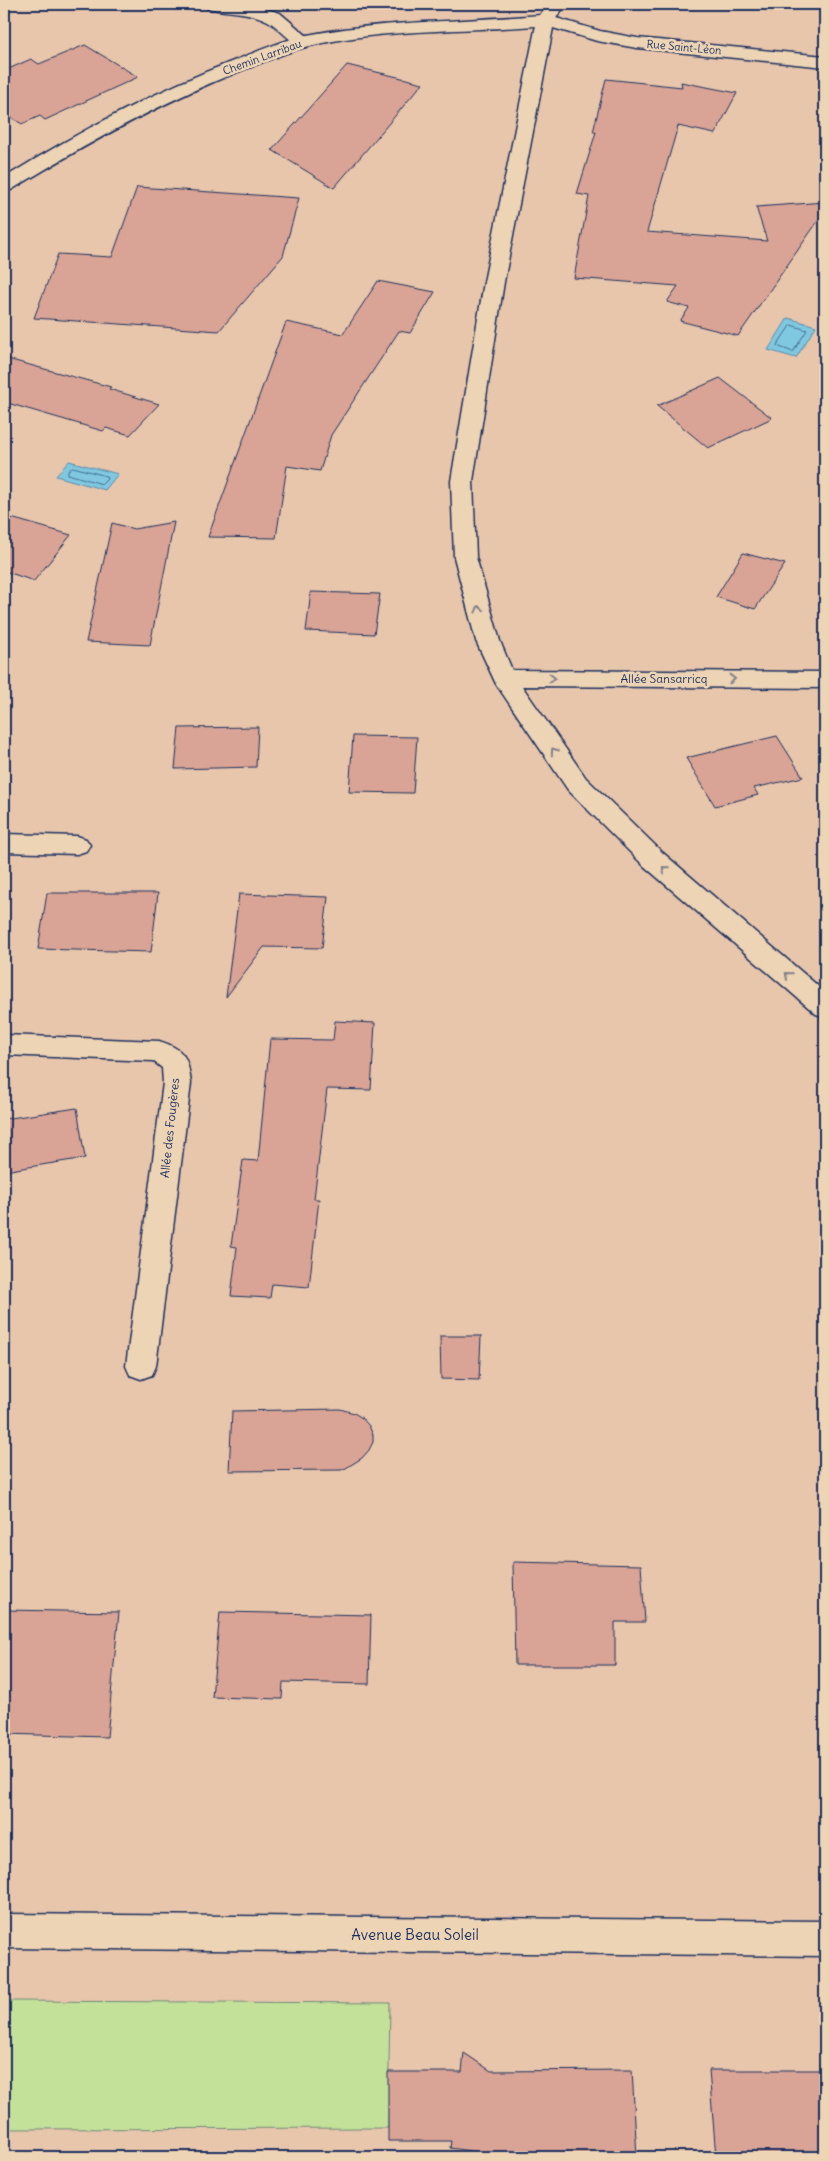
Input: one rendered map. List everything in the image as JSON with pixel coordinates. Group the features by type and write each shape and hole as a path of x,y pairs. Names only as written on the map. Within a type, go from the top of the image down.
{"street":[{"path":"213,4 247,8 274,17 304,41"},
{"path":"552,12 534,73 496,272 462,481 465,557 488,641 504,678 577,784 653,859 825,1007"},
{"name":"Chemin Larribau","path":"4,186 140,110 225,70 304,41 400,28 487,25 552,12"},
{"name":"Rue Saint-Léon","path":"552,12 597,36 637,43 825,61"},
{"name":"Allée Sansarricq","path":"504,678 825,680"},
{"path":"4,843 76,845"},
{"name":"Allée des Fougères","path":"4,1045 159,1051 175,1062 177,1083 141,1366"},
{"name":"Avenue Beau Soleil","path":"4,1931 825,1939"}],"green space":[{"path":"4,2001 390,2003 388,2128 4,2129"}],"water":[{"path":"788,318 816,326 796,358 768,350"},
{"path":"69,461 118,474 105,490 56,476"}],"building":[{"path":"85,45 138,77 45,120 40,116 22,124 4,113 4,71 31,59 39,64"},
{"path":"347,65 423,83 334,188 272,150"},
{"path":"606,79 682,87 681,82 737,93 715,134 678,126 647,232 767,241 756,207 825,202 825,211 738,336 680,321 689,308 667,302 678,286 574,278 589,196 577,194 596,132 593,132"},
{"path":"137,187 299,198 283,256 219,331 34,318 58,254 112,257"},
{"path":"378,281 435,292 410,333 399,331 331,435 320,471 287,466 276,538 208,537 286,322 343,334"},
{"path":"4,358 111,387 109,389 159,404 130,435 106,428 103,431 4,402"},
{"path":"720,378 772,418 708,448 657,406"},
{"path":"4,516 71,535 34,581 4,571"},
{"path":"174,522 150,645 86,642 112,523 134,529"},
{"path":"743,553 785,564 755,609 716,597"},
{"path":"311,592 380,594 374,634 306,631"},
{"path":"258,727 256,767 175,769 179,728"},
{"path":"353,736 417,737 413,793 349,792"},
{"path":"777,736 803,777 754,788 758,795 715,806 686,758"},
{"path":"47,893 158,893 151,952 38,949"},
{"path":"239,894 328,897 322,948 264,947 226,997"},
{"path":"335,1021 375,1023 371,1090 327,1089 314,1199 319,1199 309,1287 272,1284 270,1298 231,1296 237,1247 231,1246 243,1160 258,1161 270,1039 333,1040"},
{"path":"77,1108 85,1158 4,1171 4,1119"},
{"path":"440,1336 481,1336 479,1380 441,1379"},
{"path":"340,1409 354,1413 362,1418 369,1426 373,1435 373,1442 369,1450 362,1458 346,1468 341,1470 229,1471 232,1411"},
{"path":"513,1562 641,1565 645,1622 615,1622 615,1665 515,1665"},
{"path":"4,1610 119,1612 107,1737 4,1734"},
{"path":"220,1612 371,1615 369,1684 283,1682 282,1699 212,1697"},
{"path":"464,2053 491,2071 632,2070 637,2157 512,2157 450,2148 451,2141 388,2141 388,2072 462,2072"},
{"path":"709,2070 825,2070 825,2157 716,2157"}]}
